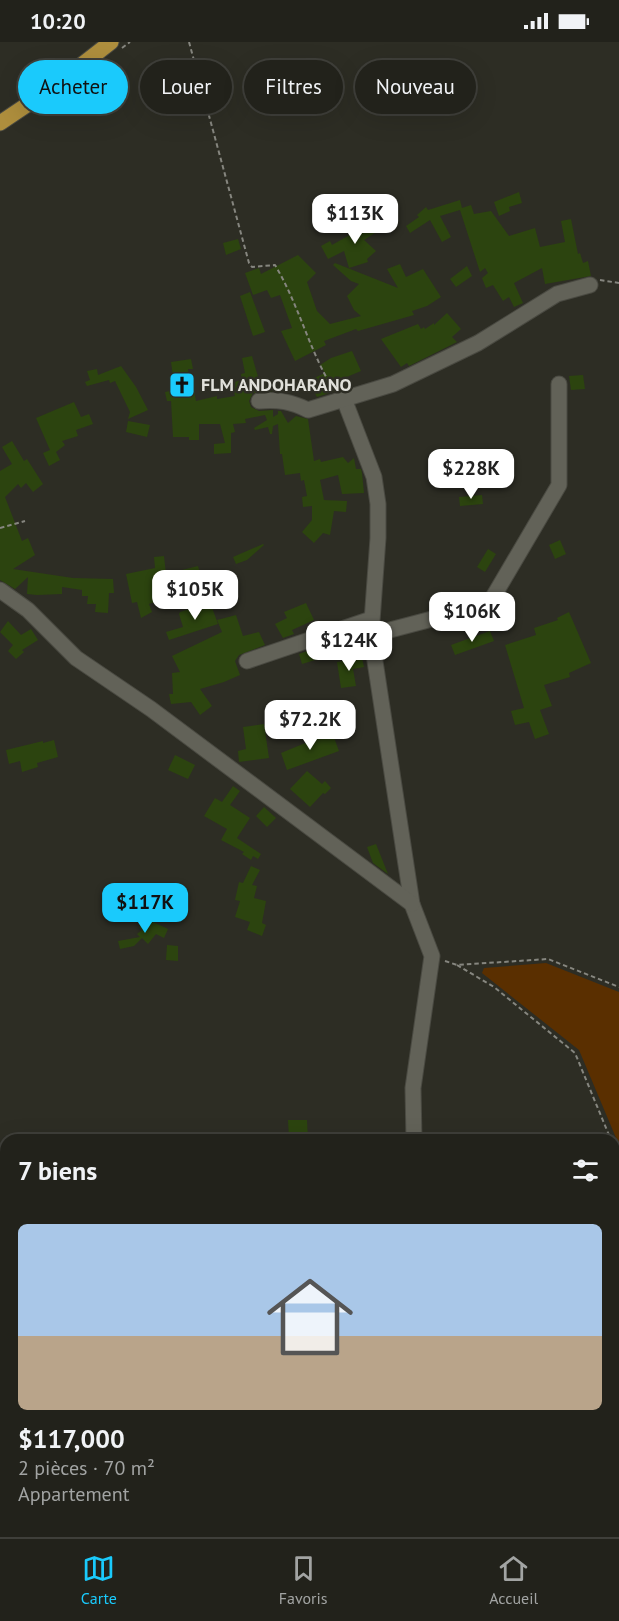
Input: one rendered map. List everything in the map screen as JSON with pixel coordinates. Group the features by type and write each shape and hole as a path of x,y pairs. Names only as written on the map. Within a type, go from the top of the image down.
{"main road":[{"path":"0,123 111,42"}],"street":[{"path":"259,401 283,401 308,410 393,384 478,343 557,294 590,285"},
{"path":"371,635 489,604 559,485 559,384"},
{"path":"344,399 374,477 378,504 378,538 371,635 412,904 432,956 413,1088 414,1134"},
{"path":"0,590 28,610 76,658 151,709 412,904"},
{"path":"247,661 371,619"}],"path":[{"path":"189,42 249,264 252,267 275,265 296,305 309,344 323,372 336,393 344,399"},
{"path":"590,285 599,280 619,283"},
{"path":"0,528 25,521"},
{"path":"432,956 457,965 494,987 575,1053 609,1134"},
{"path":"457,965 548,959 619,987"}],"shaded area":[{"path":"546,963 619,992 619,1134 614,1134 579,1050 482,973 484,968"}],"building":[{"path":"519,192 522,203 509,207 510,211 499,216 494,202"},
{"path":"460,200 462,208 471,205 474,214 491,211 509,236 535,228 540,247 565,242 561,221 571,219 578,254 580,253 583,263 588,261 591,276 545,284 542,268 514,283 523,303 514,307 509,297 503,301 493,285 486,288 482,278 488,273 485,268 480,272 460,210 440,216 451,237 442,242 430,220 410,233 406,226 419,217 417,215 426,207 428,210"},
{"path":"381,217 386,226 364,240 376,251 367,259 368,262 349,268 344,251 328,259 321,246 330,241 332,245"},
{"path":"238,239 241,249 226,255 223,243"},
{"path":"298,255 316,273 307,282 317,311 330,324 361,316 354,310 347,296 359,284 351,281 333,265 335,263 398,288 387,269 400,264 406,277 423,269 441,297 427,306 412,311 414,315 358,331 356,329 324,341 326,345 295,361 281,331 292,328 280,295 271,298 267,290 253,295 245,273 259,268 261,274"},
{"path":"467,266 472,276 456,287 450,279"},
{"path":"250,292 265,332 253,336 240,296"},
{"path":"447,313 461,329 452,337 457,342 409,366 407,363 401,367 381,339 418,324 421,329 424,327 425,329 434,323 434,325"},
{"path":"352,351 361,371 342,379 345,388 317,397 308,381 325,373 320,365 331,358"},
{"path":"252,356 261,387 274,388 274,391 253,393 249,401 251,407 259,411 273,410 273,417 281,411 288,423 296,416 308,419 314,461 320,459 321,462 343,457 348,463 354,458 356,469 361,469 364,493 342,494 338,475 320,480 324,500 347,501 346,512 334,511 330,535 323,533 314,543 302,532 312,520 312,506 303,507 302,497 307,496 300,473 285,475 282,454 280,454 278,424 273,426 272,434 270,434 268,427 255,430 254,428 267,420 265,415 245,419 246,423 233,424 235,432 231,433 231,453 214,454 214,444 225,443 220,424 199,424 199,440 189,440 189,437 173,437 171,401 167,401 165,392 175,390 171,362 191,359 193,369 188,369 190,391 194,390 196,401 217,396 217,399 235,396 231,383 242,380 241,374 245,373 242,358"},
{"path":"121,366 136,387 148,410 128,419 130,412 115,381 110,383 109,380 87,386 85,382 90,380 87,371 97,369 98,375"},
{"path":"583,375 585,389 571,390 569,376"},
{"path":"74,402 81,417 89,414 93,424 76,430 78,436 62,441 65,445 56,452 60,460 49,466 43,453 50,450 36,418"},
{"path":"128,421 150,425 147,437 126,432"},
{"path":"12,441 24,461 27,459 43,484 33,492 26,483 21,488 18,484 5,497 22,541 28,538 35,555 13,569 73,578 113,579 114,593 109,593 108,613 95,612 96,604 87,604 88,596 82,596 82,590 62,587 62,594 27,594 28,577 15,589 0,580 0,471 12,464 2,447"},
{"path":"479,456 481,466 457,469 456,459"},
{"path":"482,495 483,504 460,506 459,497"},
{"path":"560,540 566,554 555,559 549,545"},
{"path":"263,544 247,560 236,564 233,557"},
{"path":"488,549 496,554 485,572 477,567"},
{"path":"164,556 166,574 198,566 202,580 184,586 187,594 175,600 173,596 149,604 152,612 141,618 137,602 132,603 126,574 155,568 154,557"},
{"path":"210,602 218,624 169,640 166,632 183,627 180,612"},
{"path":"306,603 314,620 292,630 294,634 283,638 275,624 287,618 284,612"},
{"path":"569,612 591,663 569,673 570,677 544,685 552,706 540,710 549,734 535,739 529,722 515,725 511,711 524,708 505,645 536,635 534,628 558,620 557,618"},
{"path":"236,615 243,636 259,632 265,645 239,655 235,661 240,675 200,689 212,706 200,715 191,702 171,704 169,694 173,694 172,673 180,672 172,656 222,632 217,620"},
{"path":"8,621 21,635 31,629 38,640 22,650 24,652 16,659 8,651 13,645 0,632"},
{"path":"490,631 494,641 455,655 451,645"},
{"path":"321,646 325,657 302,664 299,654"},
{"path":"362,658 364,667 353,669 356,686 341,688 337,662"},
{"path":"264,724 269,758 239,762 238,751 246,749 243,727"},
{"path":"332,732 339,751 287,770 281,753"},
{"path":"54,740 58,757 37,763 38,767 22,772 20,761 9,764 6,750"},
{"path":"175,755 195,765 188,779 168,770"},
{"path":"307,771 322,784 325,781 331,788 310,807 290,789"},
{"path":"233,786 240,791 230,805 250,818 237,838 261,854 258,859 253,856 251,860 242,854 244,852 221,840 227,829 204,816 215,798 222,802"},
{"path":"264,807 276,818 267,827 256,816"},
{"path":"376,844 388,874 373,863 367,847"},
{"path":"251,866 260,870 252,885 257,886 254,898 266,901 262,923 266,925 262,936 247,930 250,922 235,917 240,901 235,900 239,882 243,883"},
{"path":"147,919 168,929 164,938 156,934 148,944 142,938 134,946 120,949 118,941 140,937 137,934 142,930 139,927"},
{"path":"167,945 178,946 178,961 166,960"},
{"path":"288,1120 307,1120 308,1134 289,1134"}],"place":[{"name":"FLM ANDOHARANO","path":"182,385"}]}
